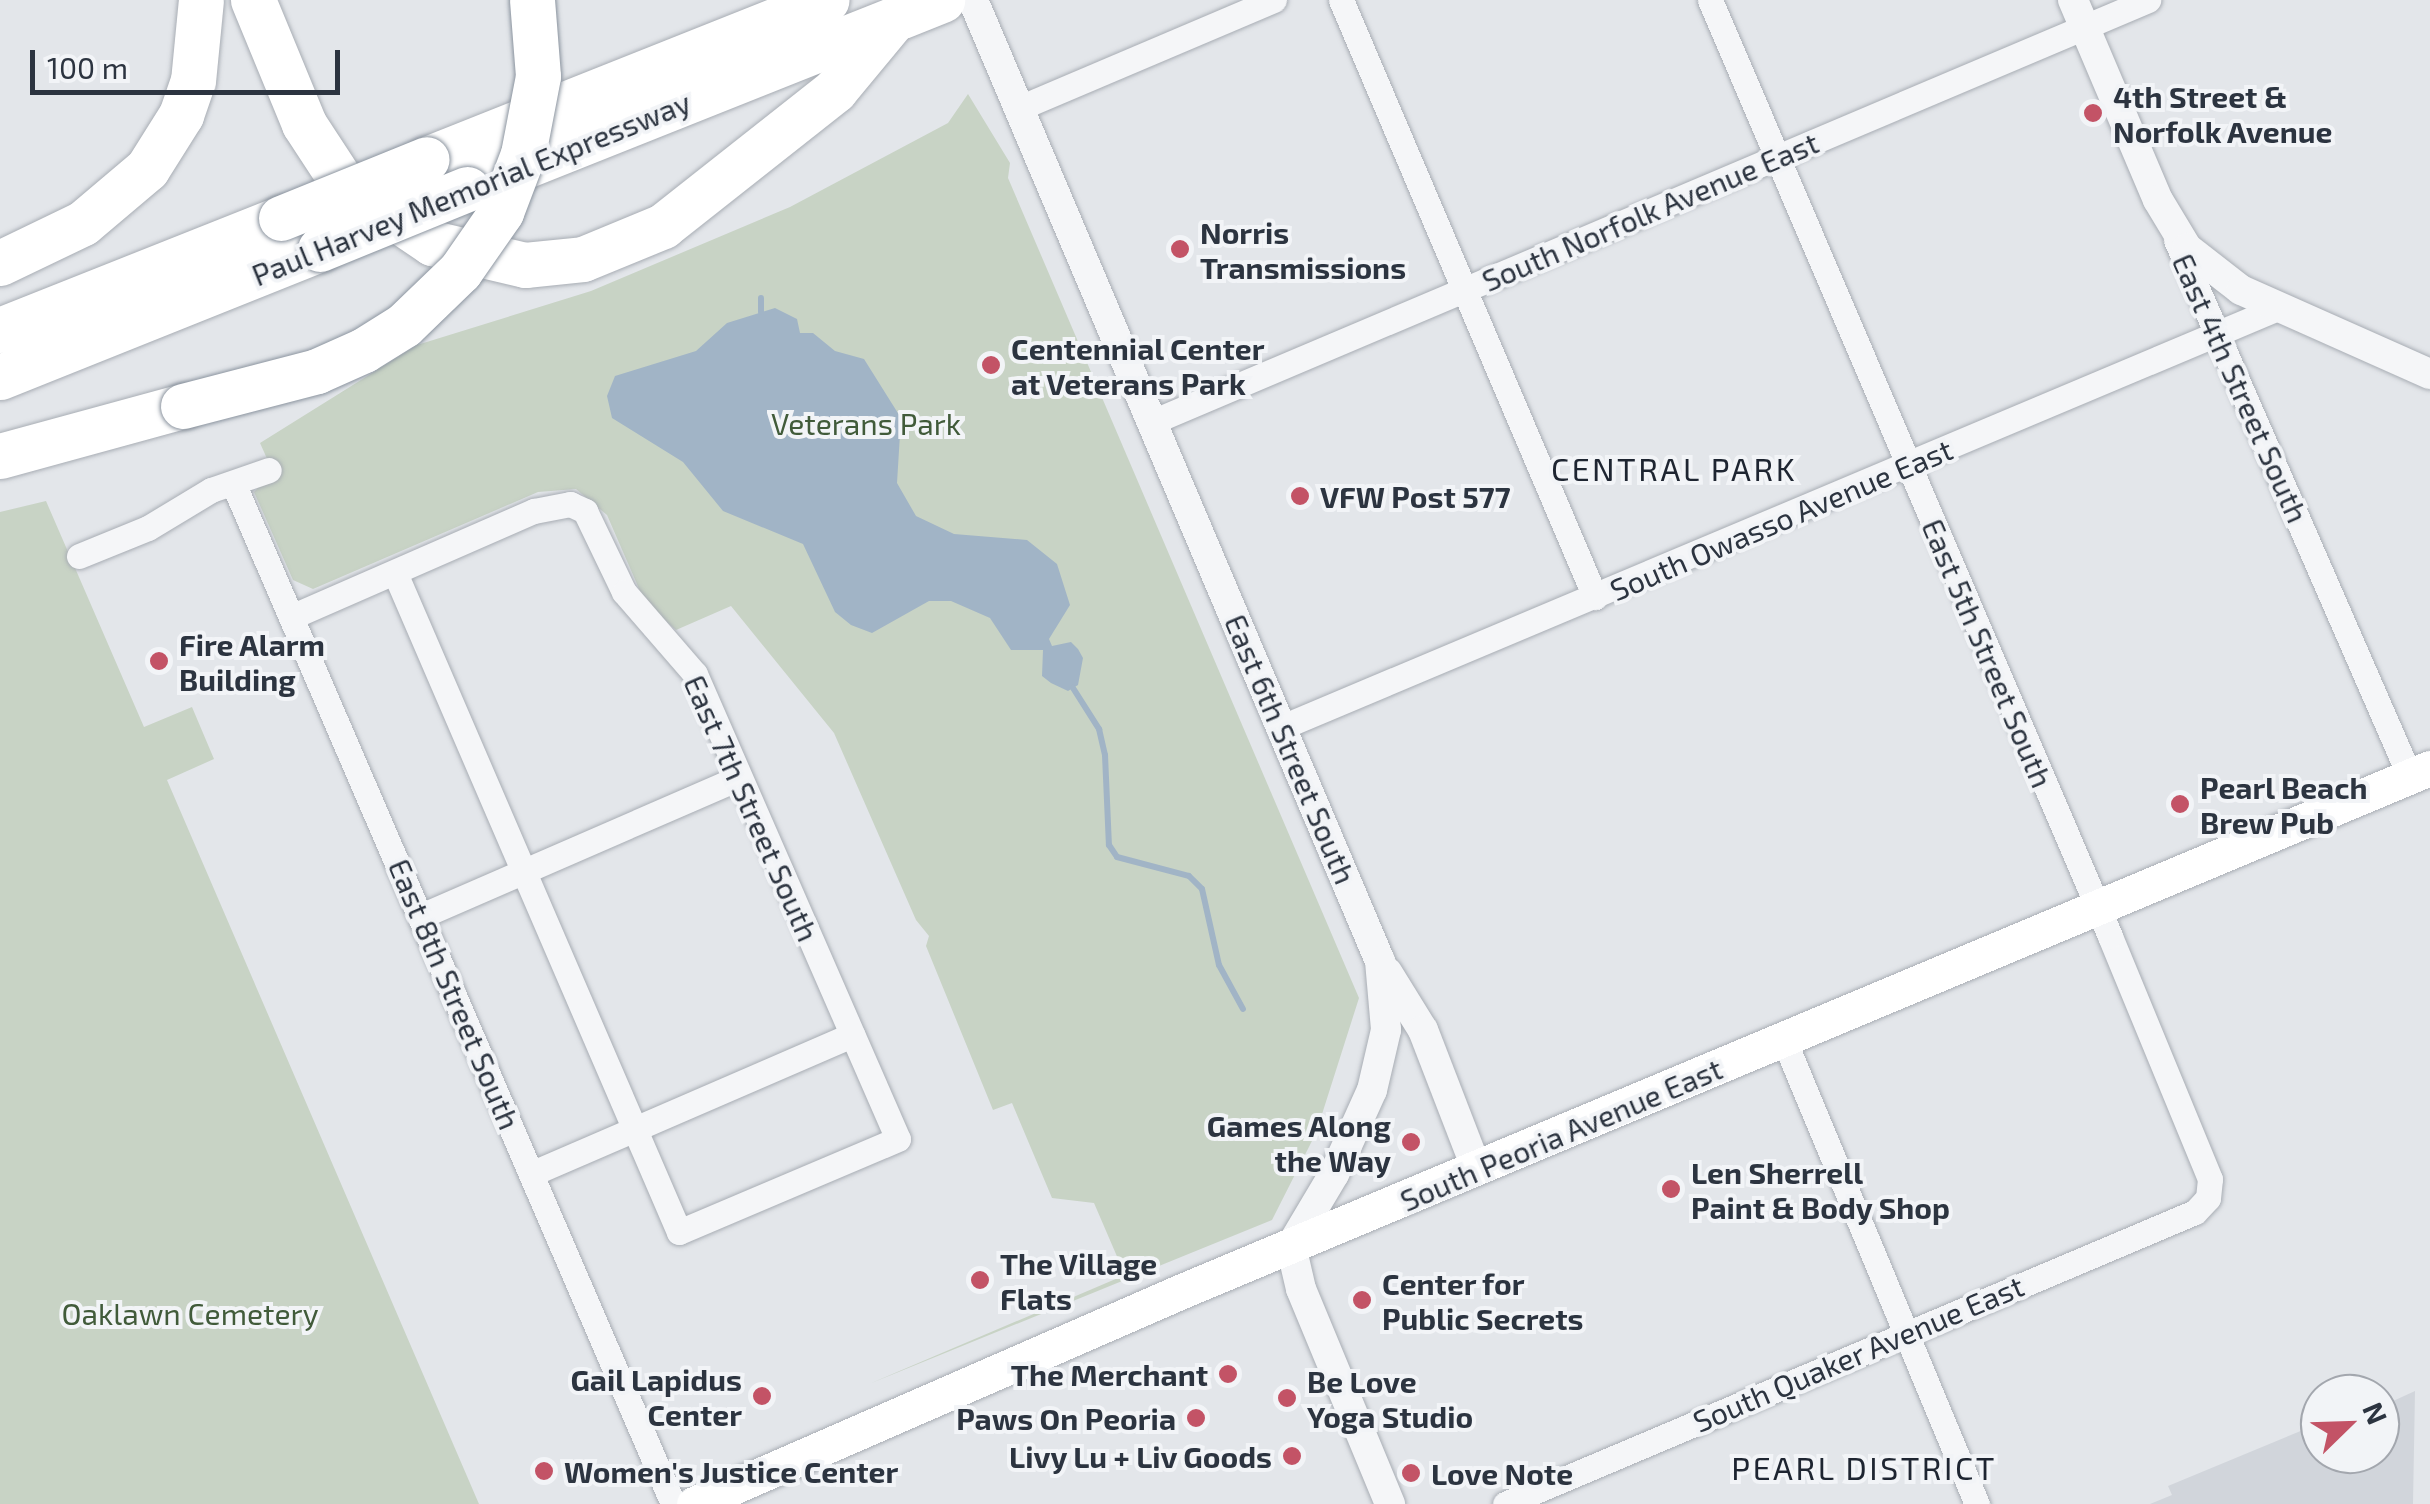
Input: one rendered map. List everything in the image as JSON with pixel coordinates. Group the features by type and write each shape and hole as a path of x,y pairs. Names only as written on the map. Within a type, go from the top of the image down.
{"highway":[{"path":"0,263 84,223 147,169 182,115 193,81 202,0"},
{"path":"253,0 304,124 342,182 432,244 525,265 584,259 664,226 835,90 892,20"},
{"path":"0,456 304,375 364,350 404,325 460,271 500,212 523,154 538,76 532,0"},
{"name":"Paul Harvey Memorial Expressway","path":"0,330 826,0"},
{"name":"Paul Harvey Memorial Expressway","path":"0,377 942,0"}],"main road":[{"name":"South Peoria Avenue East","path":"694,1504 1291,1246 2420,772"}],"street":[{"name":"East 6th Street South","path":"974,0 1380,961 1386,1030 1372,1090 1334,1174 1291,1246"},
{"path":"1019,108 1274,0"},
{"path":"1341,0 1595,597"},
{"name":"East 5th Street South","path":"1710,0 2210,1179 2208,1198"},
{"name":"South Norfolk Avenue East","path":"1152,422 1777,158 2078,13 2148,0"},
{"name":"East 4th Street South","path":"2078,13 2158,200 2420,772"},
{"path":"2158,200 2202,262 2278,308 2430,374"},
{"name":"South Owasso Avenue East","path":"1282,728 2278,308"},
{"path":"79,556 269,470"},
{"name":"East 8th Street South","path":"234,485 673,1504"},
{"name":"East 7th Street South","path":"395,573 534,511 570,504 596,525 640,615 682,654 898,1139 678,1232 634,1129"},
{"path":"292,617 395,573 634,1129"},
{"path":"422,916 738,778"},
{"path":"1380,961 1423,1030 1477,1170"},
{"path":"533,1173 852,1035"},
{"path":"1784,1040 1977,1504"},
{"name":"South Quaker Avenue East","path":"1505,1504 2194,1212 2208,1198"},
{"path":"1291,1246 1304,1299 1390,1504"}],"shaded area":[{"path":"2415,1391 2413,1504 2150,1504 2172,1495 2168,1486 2300,1431 2300,1474 2400,1474 2400,1398"}],"green space":[{"name":"Veterans Park","path":"968,94 1010,163 1008,178 1359,998 1316,1133 1272,1220 869,1384 1125,1275 1094,1203 1052,1198 1012,1103 993,1110 926,946 929,936 916,920 834,733 731,606 676,630 660,616 640,591 607,515 576,489 538,492 313,589 293,580 254,492 273,472 260,443 417,345 591,291 790,207 948,123"},
{"name":"Oaklawn Cemetery","path":"46,501 144,727 192,707 214,759 167,780 479,1504 0,1504 0,512"}],"water":[{"path":"775,308 797,319 800,333 813,333 835,351 864,359 901,418 897,483 916,516 954,534 1027,540 1057,564 1070,605 1049,639 1052,646 1071,642 1078,649 1083,658 1078,685 1068,691 1051,683 1042,676 1043,650 1011,650 990,618 951,601 929,601 872,633 851,625 835,612 803,544 723,511 683,462 612,418 607,396 615,376 696,351 727,323"}],"waterway":[{"path":"761,298 761,312"},
{"path":"1073,688 1099,729 1105,755 1109,845 1117,857 1189,876 1202,889 1219,965 1243,1009"}],"place":[{"name":"4th Street & Norfolk Avenue","path":"2093,113"},
{"name":"Norris Transmissions","path":"1180,249"},
{"name":"Centennial Center at Veterans Park","path":"991,365"},
{"name":"VFW Post 577","path":"1300,496"},
{"name":"Fire Alarm Building","path":"159,661"},
{"name":"Pearl Beach Brew Pub","path":"2180,804"},
{"name":"Games Along the Way","path":"1411,1142"},
{"name":"Len Sherrell Paint & Body Shop","path":"1671,1189"},
{"name":"The Village Flats","path":"980,1280"},
{"name":"Center for Public Secrets","path":"1362,1300"},
{"name":"The Merchant","path":"1228,1374"},
{"name":"Gail Lapidus Center","path":"762,1396"},
{"name":"Be Love Yoga Studio","path":"1287,1398"},
{"name":"Paws On Peoria","path":"1196,1418"},
{"name":"Livy Lu + Liv Goods","path":"1292,1456"},
{"name":"Women's Justice Center","path":"544,1471"},
{"name":"Love Note","path":"1411,1473"}],"district":[{"name":"CENTRAL PARK","path":"1674,468"},
{"name":"PEARL DISTRICT","path":"1864,1467"}]}
